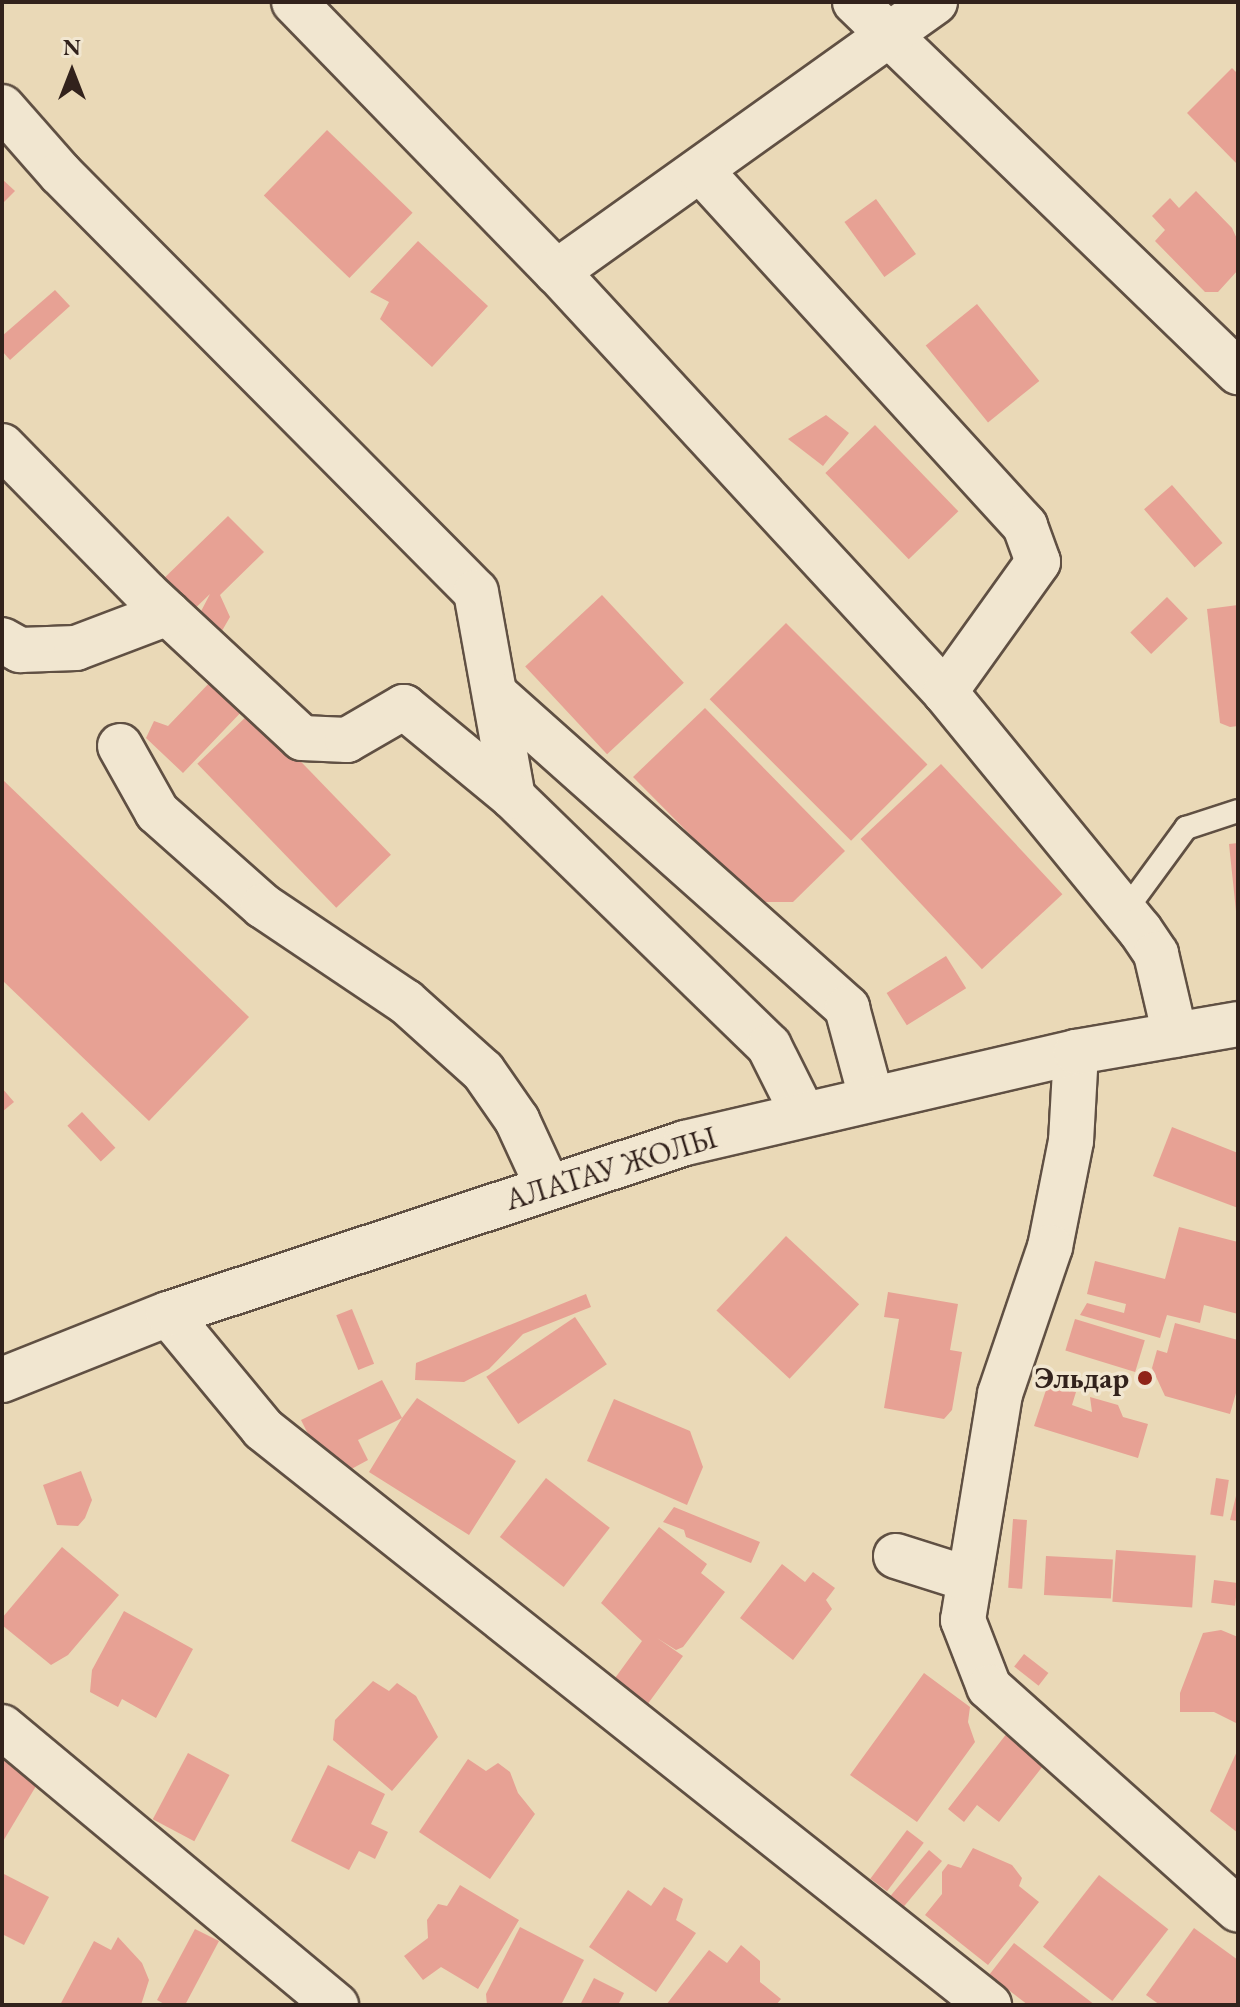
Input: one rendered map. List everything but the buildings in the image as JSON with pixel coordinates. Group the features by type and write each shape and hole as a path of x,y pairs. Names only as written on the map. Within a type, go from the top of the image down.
{"street":[{"path":"294,2 557,272 945,692 1156,954 1175,1035"},
{"path":"855,2 1238,372"},
{"path":"557,272 889,38 935,2"},
{"path":"2,107 60,173 476,592 513,797"},
{"path":"701,171 1025,526 1038,562 945,692"},
{"path":"2,446 168,613 302,738 347,740 404,707 513,797 769,1046 802,1112"},
{"path":"2,640 20,650 76,648 168,613"},
{"path":"495,694 847,1008 871,1097"},
{"path":"120,746 157,812 169,823 263,906 406,1002 483,1071 517,1120 548,1187"},
{"name":"АЛАТАУ ЖОЛЫ","path":"2,1380 168,1314 548,1187 802,1112 1076,1052 1238,1024"},
{"path":"1076,1052 1071,1141 1050,1247 1000,1394 963,1620 989,1687 1238,1910"},
{"path":"168,1314 263,1429 989,2005"},
{"path":"896,1556 969,1579"},
{"path":"2,1727 336,2005"}],"lane":[{"path":"1123,914 1186,828 1238,811"}],"place":[{"name":"Эльдар","path":"1145,1378"}]}
